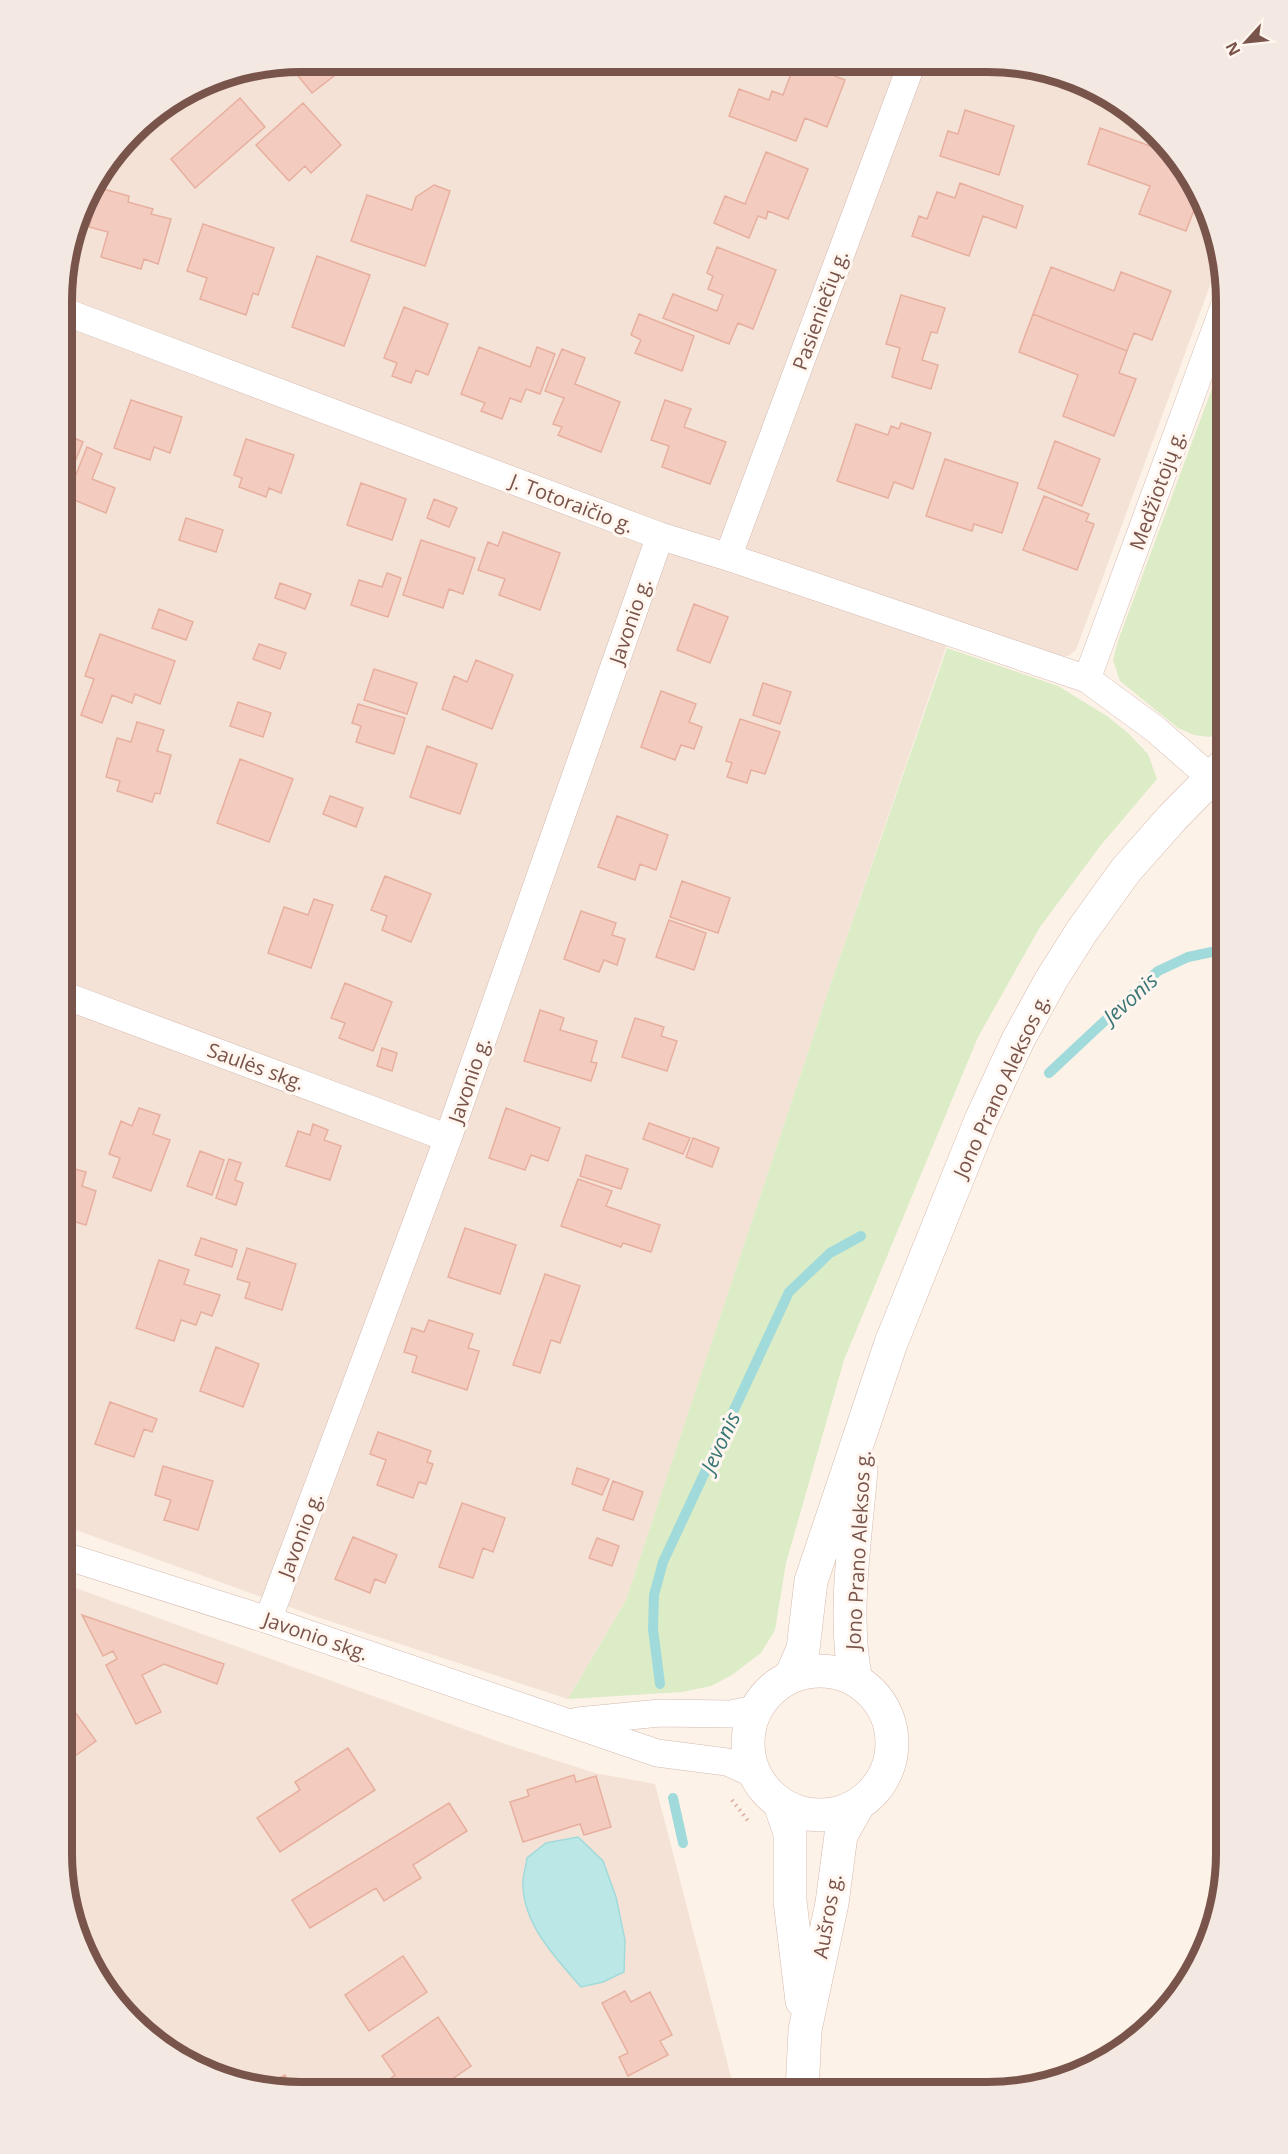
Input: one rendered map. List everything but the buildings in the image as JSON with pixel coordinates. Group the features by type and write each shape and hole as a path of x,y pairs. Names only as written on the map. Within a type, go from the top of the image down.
{"street":[{"name":"Pasieniečių g.","path":"728,557 909,72"},
{"name":"J. Totoraičio g.","path":"72,314 660,536 1087,679 1155,729 1216,768"},
{"name":"Medžiotojų g.","path":"1087,679 1216,331"},
{"name":"Javonio g.","path":"268,1620 448,1138 660,536"},
{"name":"Jono Prano Aleksos g.","path":"791,1676 803,1649 811,1581 891,1343 981,1120 1018,1040 1051,980 1082,931 1126,870 1216,773"},
{"name":"Saulės skg.","path":"72,998 448,1138"},
{"name":"Jono Prano Aleksos g.","path":"856,1680 850,1654 852,1580 866,1420"},
{"name":"Javonio skg.","path":"72,1558 268,1620 657,1753 727,1762 754,1774"},
{"path":"824,1670 840,1673 856,1680 870,1690 889,1719 892,1754 886,1774 874,1792 858,1805 839,1813 819,1816 798,1812 780,1804 765,1791 754,1774 748,1758 749,1724 755,1709 764,1695 777,1684 807,1671 824,1670"},
{"name":"Javonio skg.","path":"568,1722 660,1713 731,1714 755,1709"},
{"name":"Aušros g.","path":"780,1804 790,1833 790,1901 805,2030"},
{"name":"Aušros g.","path":"802,2082 805,2030 832,1903 841,1835 858,1805"}],"path":[{"path":"728,1794 740,1813 753,1827"}],"shaded area":[{"path":"286,72 1002,72 1032,76 1075,89 1126,119 1149,139 1169,162 1199,213 1212,256 1214,274 1076,650 1068,656 1057,657 955,621 834,974 626,1600 568,1699 317,1617 72,1529 72,286 76,256 89,213 119,162 139,139 162,119 213,89 256,76"},
{"path":"72,1587 508,1745 595,1773 655,1784 732,2082 286,2082 256,2078 227,2070 186,2051 162,2035 139,2015 119,1992 103,1968 84,1927 76,1898 72,1868"}],"green space":[{"path":"1216,378 1216,735 1209,737 1194,735 1178,728 1120,681 1113,660 1118,641"},
{"path":"947,648 1058,686 1107,716 1128,733 1148,754 1157,779 1101,845 1040,927 978,1037 844,1360 786,1563 775,1630 761,1653 732,1675 711,1686 682,1692 568,1699 626,1600 834,974"}],"water":[{"path":"578,1837 603,1861 616,1897 625,1940 624,1972 603,1982 581,1987 552,1953 535,1928 525,1901 523,1883 527,1858 546,1843"}],"waterway":[{"name":"Jevonis","path":"1049,1073 1158,971 1188,957 1216,951"},
{"name":"Jevonis","path":"660,1684 653,1629 654,1595 663,1562 789,1292 830,1253 861,1236"},
{"name":"Jevonis","path":"673,1798 683,1843"}]}
